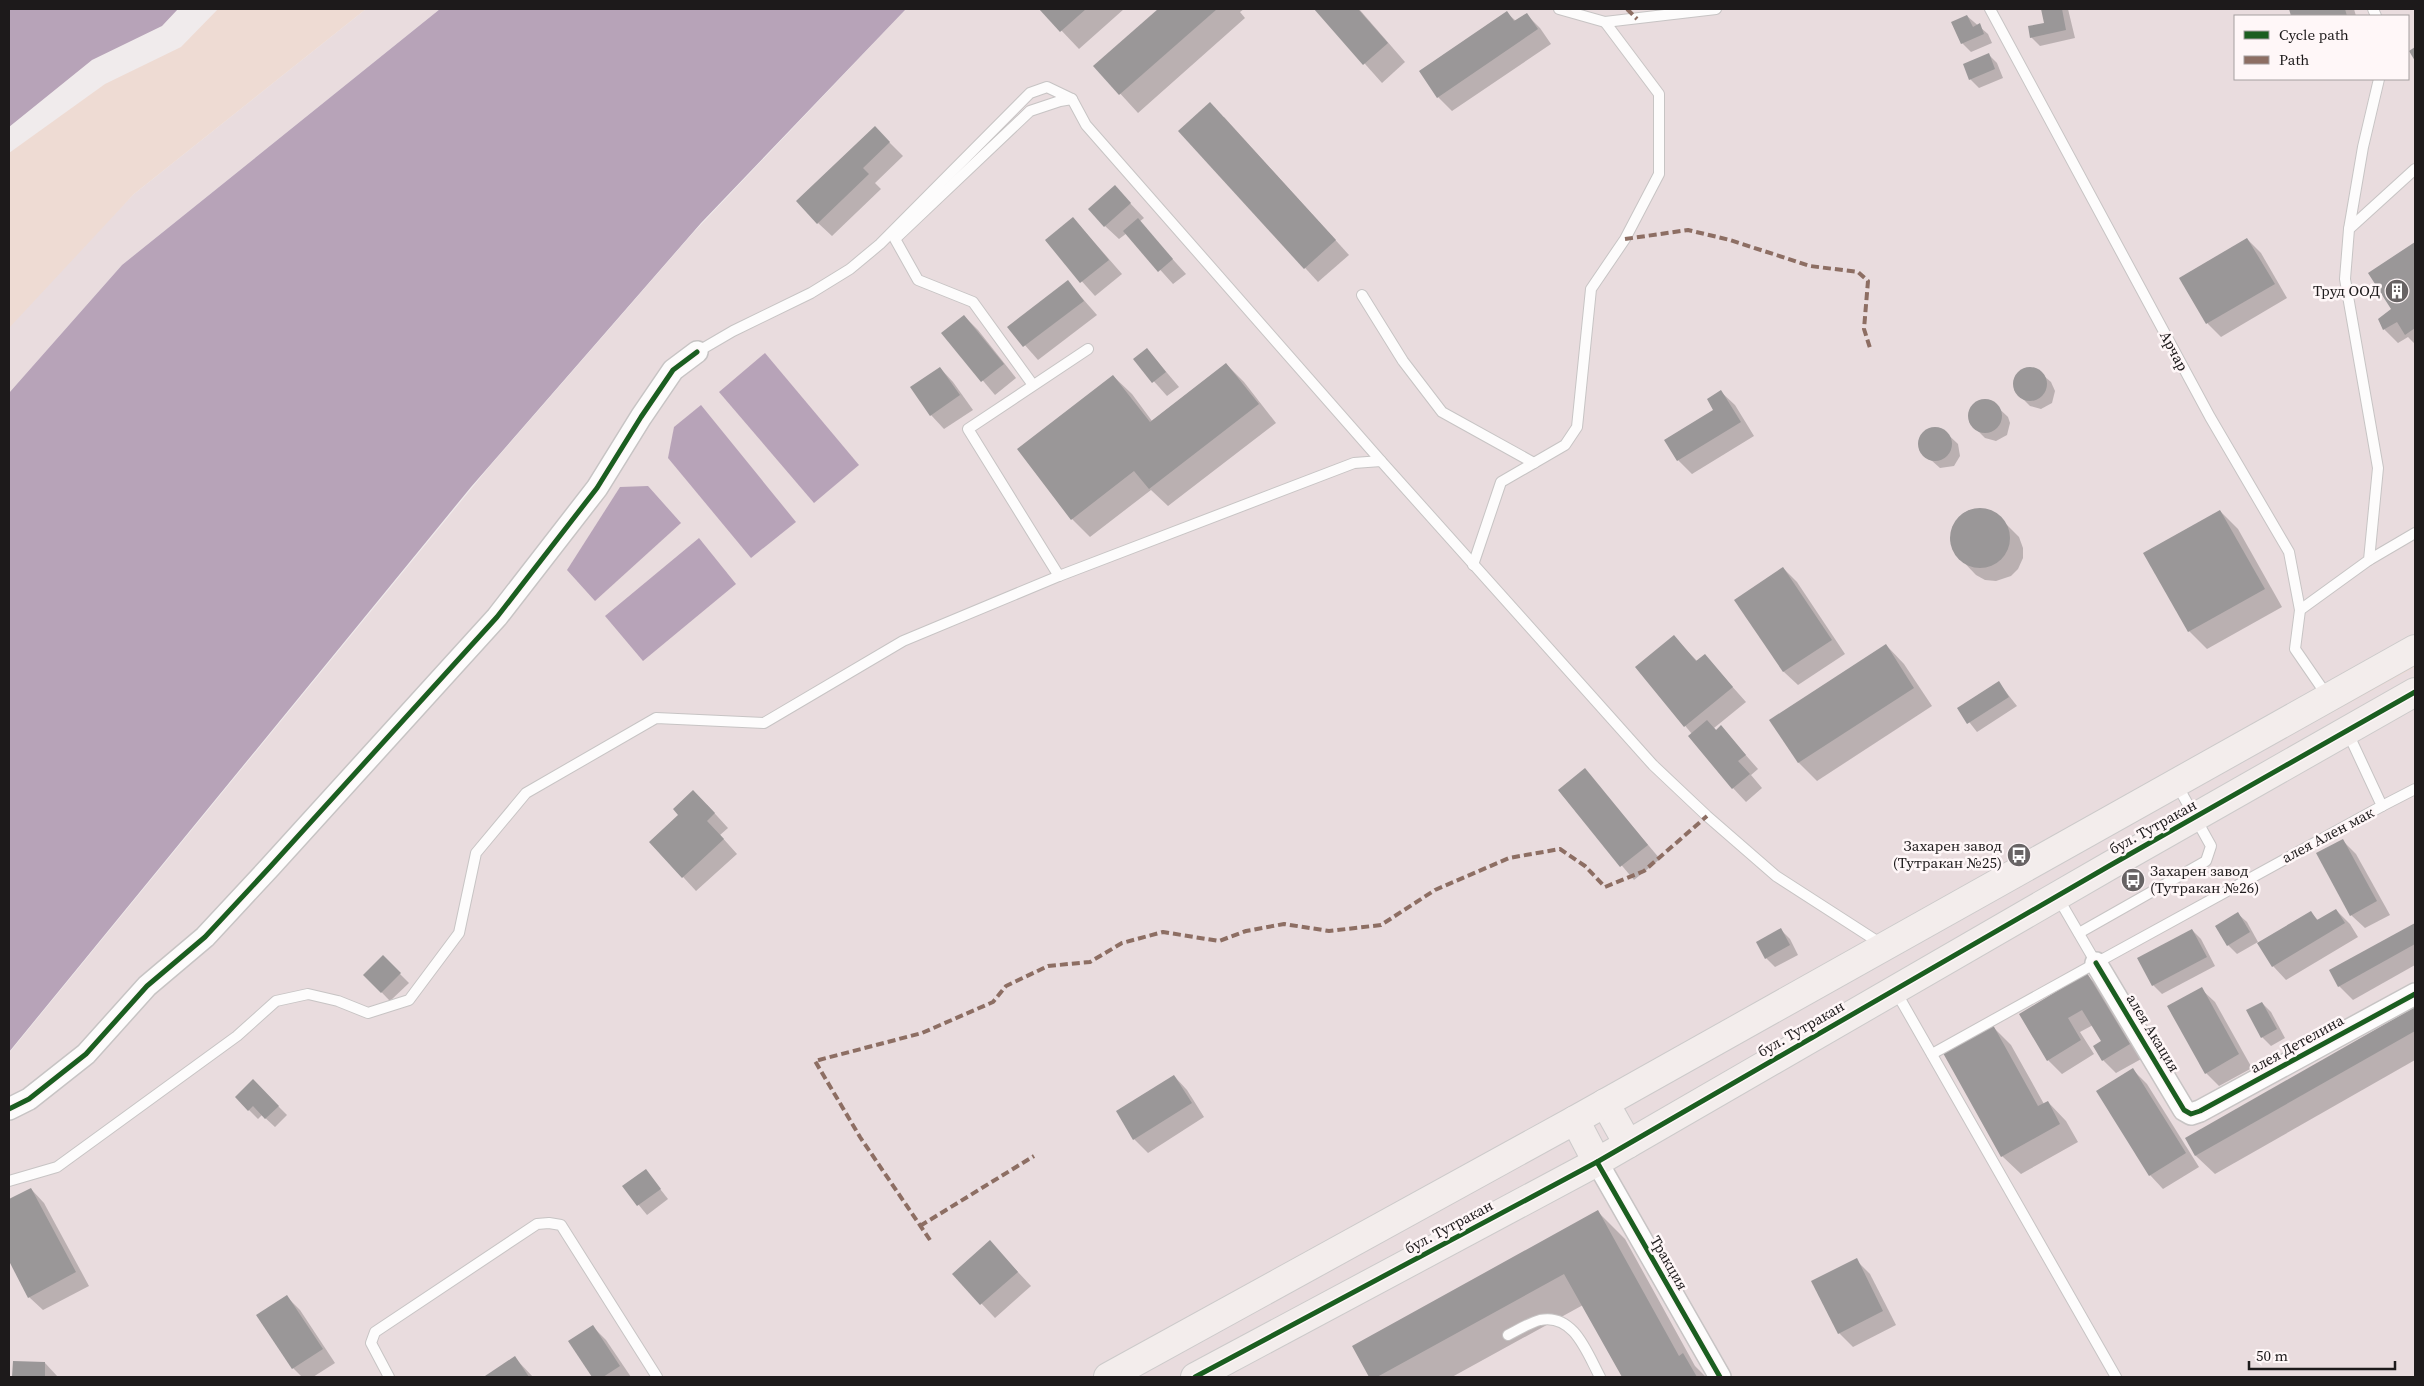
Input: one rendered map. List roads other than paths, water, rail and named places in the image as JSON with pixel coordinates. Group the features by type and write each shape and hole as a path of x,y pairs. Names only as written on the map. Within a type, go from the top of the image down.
{"main road":[{"name":"бул. Тутракан","path":"1108,1377 1575,1120 2415,650"},
{"name":"бул. Тутракан","path":"1195,1377 1597,1162 2057,895 2415,692"},
{"path":"1605,1103 1628,1144"},
{"path":"1575,1120 1597,1162"}],"street":[{"path":"9,1109 29,1099 86,1054 147,986 205,937 283,853 497,617 598,488 641,417 673,370 697,352"},
{"name":"алея Акация","path":"2096,963 2184,1110 2191,1114"},
{"name":"алея Детелина","path":"2191,1114 2200,1111 2415,994"},
{"name":"Тракция","path":"1597,1162 1720,1377"}],"lane":[{"path":"1559,9 1605,22 1716,9"},
{"name":"Арчар","path":"1990,9 2210,417 2289,552 2300,610 2295,649 2329,698"},
{"path":"1472,565 1501,482 1566,444 1577,427 1591,288 1625,239 1659,174 1659,94 1605,22"},
{"path":"2369,560 2378,468 2344,279 2348,229 2363,147 2379,80"},
{"path":"697,352 733,331 811,293 850,269 880,244 1030,92 1047,87 1072,99 1086,125 1472,565 1653,765 1776,876 1884,946"},
{"path":"1032,385 973,302 918,280 895,239 1030,111 1072,99"},
{"path":"2348,229 2415,170"},
{"path":"1362,295 1403,361 1442,412 1534,463"},
{"path":"1059,576 968,429 1088,349"},
{"path":"9,1180 57,1168 236,1036 276,1001 308,994 338,1001 368,1013 409,1000 459,933 476,853 526,793 656,718 764,724 902,641 1059,576 1354,463 1381,462"},
{"path":"2300,610 2369,560 2415,533"},
{"name":"алея Ален мак","path":"1932,1054 2271,864 2382,806 2347,731"},
{"path":"2079,933 2206,861 2211,846 2176,783"},
{"path":"2382,806 2415,789"},
{"path":"2057,895 2096,963"},
{"path":"1895,989 2116,1377"},
{"path":"389,1377 370,1343 374,1332 537,1224 549,1223 561,1225 657,1377"},
{"path":"1508,1335 1538,1321 1554,1318 1571,1326 1600,1377"}],"place":[{"name":"Труд ООД","path":"2397,291"},
{"name":"Захарен завод (Тутракан №25)","path":"2019,855"},
{"name":"Захарен завод (Тутракан №26)","path":"2133,880"}]}
